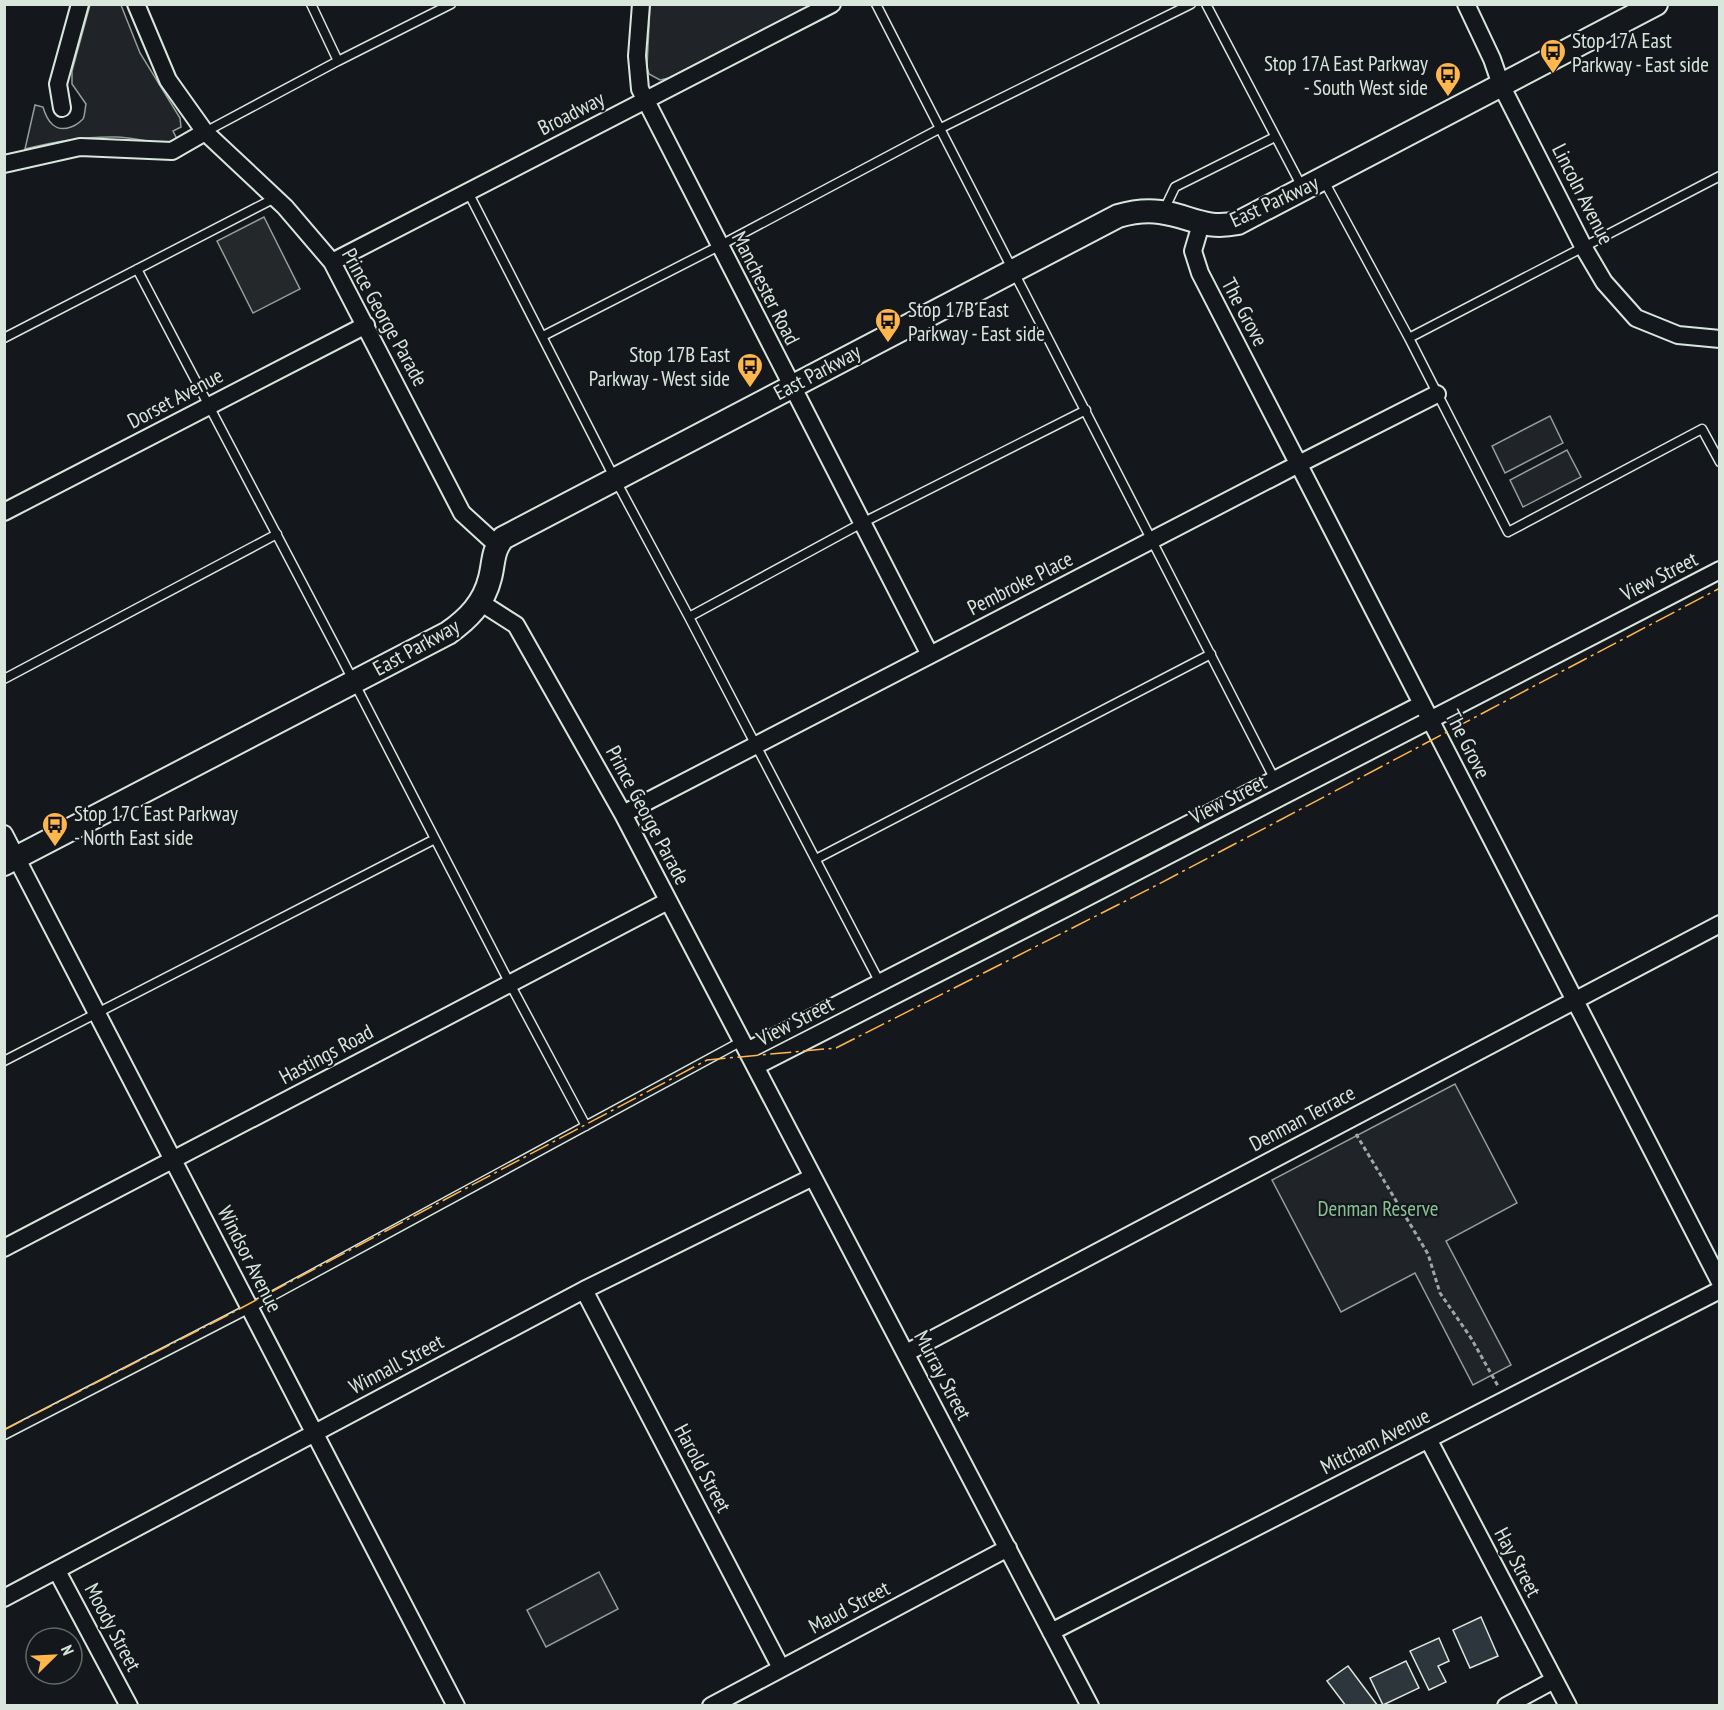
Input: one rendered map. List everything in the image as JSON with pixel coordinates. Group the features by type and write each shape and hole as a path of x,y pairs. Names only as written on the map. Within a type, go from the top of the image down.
{"street":[{"path":"62,108 58,84 80,4"},
{"name":"Prince George Parade","path":"135,4 168,80 205,132 275,198 332,262 462,513 497,545"},
{"name":"Manchester Road","path":"641,4 638,78 645,100 930,655"},
{"name":"Broadway","path":"332,262 832,4"},
{"name":"Lincoln Avenue","path":"1466,4 1492,58 1501,85 1584,248 1604,282 1636,318 1678,335 1719,339"},
{"name":"East Parkway","path":"11,861 448,633 470,615 480,602 490,578 493,556 497,545 503,538 791,386 1118,216 1148,211 1201,224 1225,226 1238,223 1656,4"},
{"path":"4,164 80,147 172,151 205,132"},
{"name":"The Grove","path":"1201,224 1193,251 1200,273 1719,1282"},
{"name":"Dorset Avenue","path":"4,512 366,325"},
{"name":"Pembroke Place","path":"623,814 1437,394"},
{"name":"View Street","path":"756,1066 1077,903 1719,570"},
{"name":"Prince George Parade","path":"480,602 516,625 623,814 756,1066"},
{"name":"View Street","path":"745,1046 880,983 1422,704"},
{"name":"Windsor Avenue","path":"4,834 11,861 97,1013 456,1706"},
{"name":"Hastings Road","path":"4,1248 509,982 668,901"},
{"name":"Denman Terrace","path":"906,1353 1719,924"},
{"name":"Murray Street","path":"756,1066 1090,1706"},
{"name":"Winnall Street","path":"4,1598 584,1290 813,1177"},
{"name":"Harold Street","path":"584,1290 781,1668"},
{"name":"Mitcham Avenue","path":"1051,1632 1719,1290"},
{"name":"Hay Street","path":"1428,1439 1568,1706"},
{"name":"Maud Street","path":"711,1706 1008,1548"},
{"name":"Moody Street","path":"57,1570 129,1706"},
{"path":"1506,1706 1554,1680"}],"lane":[{"path":"311,4 338,61"},
{"path":"205,132 451,4"},
{"path":"876,4 1275,780"},
{"path":"543,336 720,246 939,129 1191,4"},
{"path":"1206,4 1303,189"},
{"path":"1163,213 1174,187 1275,137"},
{"path":"1409,338 1719,176"},
{"path":"1323,178 1409,338 1508,532 1702,429 1719,462"},
{"path":"468,192 880,983"},
{"path":"4,339 275,198"},
{"path":"137,269 586,1126"},
{"path":"689,617 862,523 1086,410"},
{"path":"4,679 277,534"},
{"path":"816,859 1211,654"},
{"path":"4,1061 435,839"},
{"path":"4,1435 250,1308 586,1126 745,1046"}],"path":[{"path":"1347,1120 1428,1254 1440,1293 1471,1338 1505,1400"}],"green space":[{"path":"650,4 811,5 669,78 660,80 649,74 647,67"},
{"path":"90,5 121,5 140,53 180,118 181,127 173,131 178,141 93,137 59,141 25,149 35,105 43,107 49,121 56,127 72,126 83,119 86,104 72,84 72,71"},
{"path":"1550,416 1563,443 1505,473 1492,446"},
{"path":"1567,450 1581,477 1523,507 1510,480"},
{"name":"Denman Reserve","path":"1455,1084 1517,1203 1446,1241 1511,1365 1473,1385 1415,1273 1341,1312 1272,1180"},
{"path":"599,1572 618,1609 546,1647 527,1610"}],"shaded area":[{"path":"264,217 300,289 253,313 217,241"}],"building":[{"path":"1481,1617 1498,1656 1470,1668 1453,1630"},
{"path":"1439,1638 1449,1661 1438,1666 1446,1682 1429,1690 1410,1651"},
{"path":"1406,1661 1419,1688 1383,1705 1370,1678"},
{"path":"1348,1666 1378,1706 1346,1706 1327,1681"}],"power":[{"path":"4,1430 228,1315 707,1060 836,1048 1155,886 1720,588"}],"place":[{"name":"Stop 17A East Parkway - East side","path":"1553,75"},
{"name":"Stop 17A East Parkway - South West side","path":"1448,98"},
{"name":"Stop 17B East Parkway - East side","path":"888,344"},
{"name":"Stop 17B East Parkway - West side","path":"750,389"},
{"name":"Stop 17C East Parkway - North East side","path":"55,848"}]}
